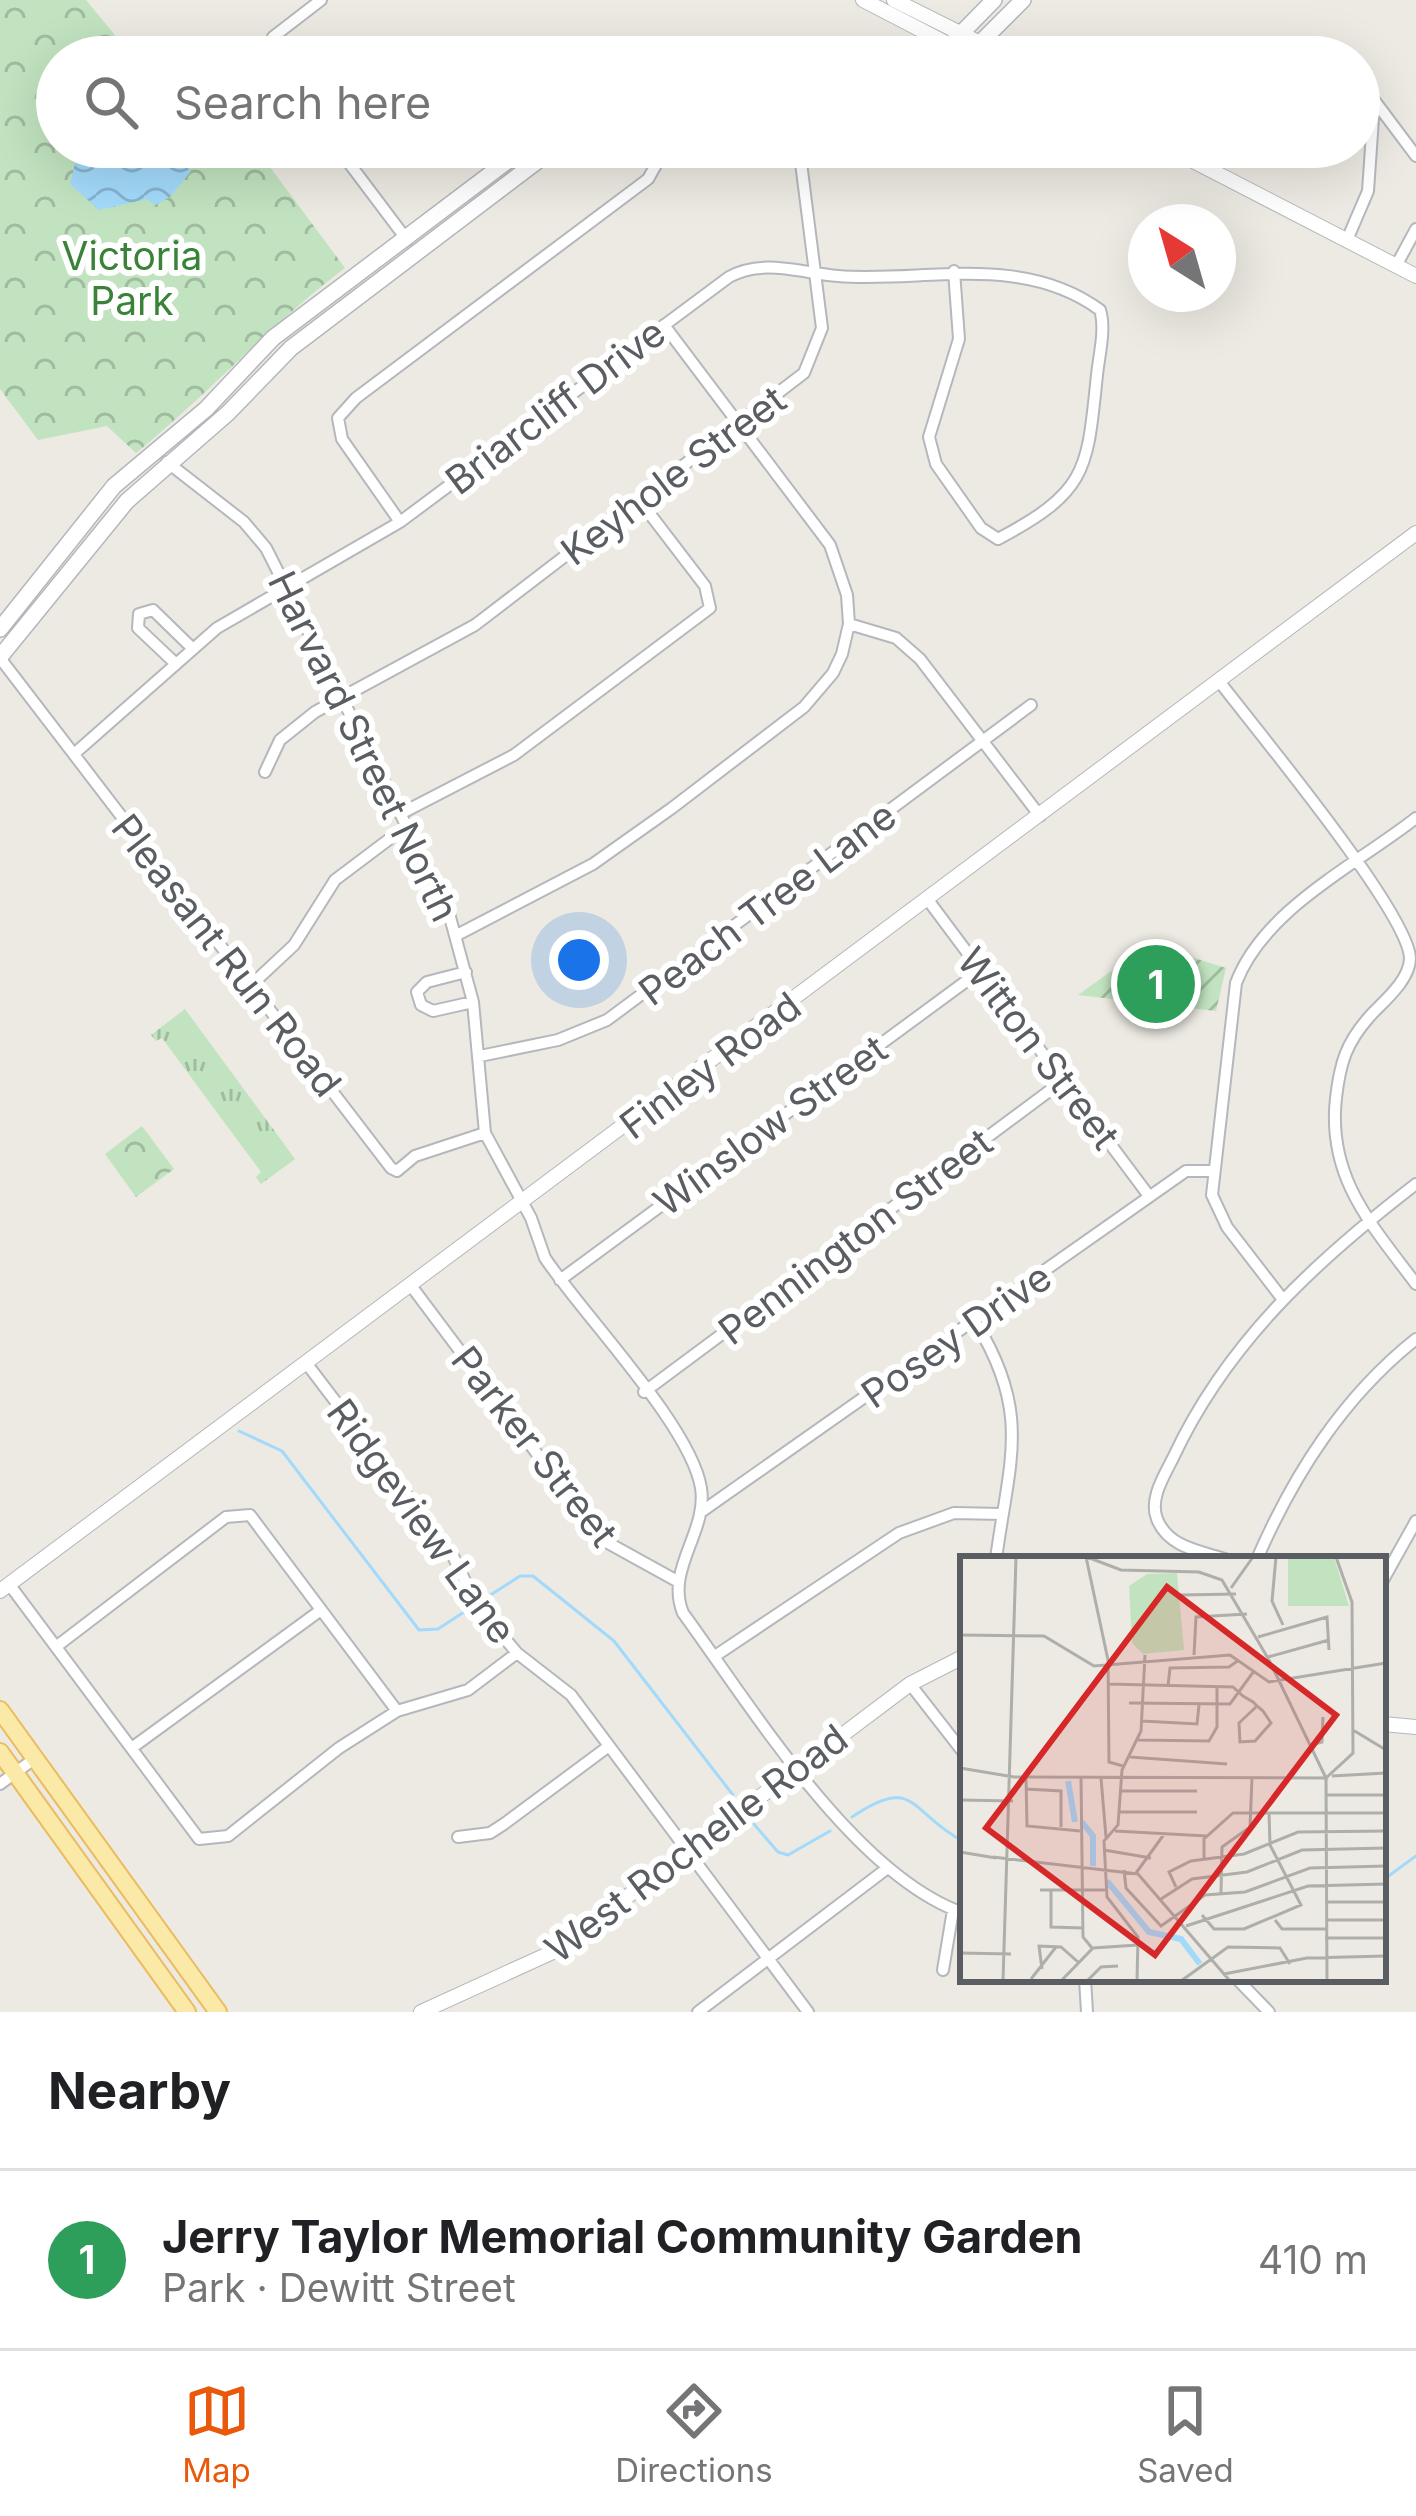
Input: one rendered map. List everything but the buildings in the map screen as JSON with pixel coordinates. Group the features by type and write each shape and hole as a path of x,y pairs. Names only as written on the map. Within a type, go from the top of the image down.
{"main road":[{"path":"959,36 994,0"},
{"path":"988,36 1023,0"},
{"path":"0,629 79,526 154,451 206,409 273,338 498,168"},
{"path":"0,658 62,587 102,530 168,463 301,340 528,168"},
{"path":"0,1710 218,2012"},
{"path":"0,1752 7,1779 97,1887 187,2012"},
{"path":"97,1887 116,1873"},
{"path":"168,1986 188,1972"}],"street":[{"path":"274,36 321,0"},
{"path":"863,0 933,36"},
{"path":"894,0 939,36"},
{"path":"1380,110 1416,156"},
{"path":"353,168 416,253"},
{"path":"400,522 342,440 338,418 356,398 648,179 654,168"},
{"name":"Keyhole Street","path":"266,772 280,740 343,696 475,625 739,425 812,363 822,328 802,168"},
{"path":"1207,168 1416,276"},
{"path":"1347,240 1367,191 1369,168"},
{"path":"1396,266 1416,229"},
{"name":"Briarcliff Drive","path":"74,754 191,647 287,585 400,522 740,271 954,271 1060,290 1100,310 1087,464 1067,491 1006,535 998,538 981,528 936,464 928,437 959,338 954,271"},
{"path":"458,935 593,864 804,707 833,674 849,624 843,576 830,545 664,325"},
{"name":"Harvard Street North","path":"154,451 244,522 287,585 458,935 473,1002 485,1133 560,1280 695,1466 701,1512"},
{"path":"248,988 294,945 335,880 405,819 514,755 710,608 705,586 640,501"},
{"name":"Finley Road","path":"4,1587 412,1287 1416,533"},
{"path":"176,664 138,628 139,614 154,610 191,647"},
{"path":"849,624 896,638 920,659 1040,816"},
{"name":"Pleasant Run Road","path":"0,658 248,988 391,1168 397,1171 452,1141 485,1133"},
{"path":"1219,681 1358,862 1404,936 1410,962 1402,980 1347,1043 1339,1073 1334,1140 1339,1166 1369,1221 1416,1284"},
{"name":"Peach Tree Lane","path":"480,1056 558,1040 607,1020 1031,705"},
{"path":"1281,1297 1216,1210 1212,1171 1242,968 1282,919 1416,818"},
{"name":"Witton Street","path":"928,900 1149,1196"},
{"name":"Winslow Street","path":"560,1280 980,971"},
{"path":"466,972 427,982 418,992 421,1005 433,1011 473,1002"},
{"name":"Pennington Street","path":"644,1392 1064,1080"},
{"name":"Posey Drive","path":"701,1512 976,1324 1186,1171 1212,1171"},
{"path":"1216,1556 1175,1543 1165,1533 1154,1510 1156,1493 1218,1379 1281,1297 1416,1184"},
{"name":"Parker Street","path":"412,1287 601,1539 626,1558 677,1581"},
{"path":"976,1324 1006,1376 1015,1416 996,1556"},
{"path":"1259,1556 1321,1441 1374,1377 1416,1339"},
{"name":"Ridgeview Lane","path":"307,1364 453,1556 476,1604 517,1653 571,1695 808,2012"},
{"path":"701,1512 677,1581 682,1613 799,1768 885,1870 958,1912 943,1970"},
{"path":"715,1656 899,1533 954,1513 1002,1514"},
{"path":"57,1646 226,1517 250,1515 397,1711"},
{"path":"1386,1575 1416,1521"},
{"path":"4,1587 57,1646 199,1839 228,1836 339,1748 397,1711 467,1690 517,1653"},
{"path":"133,1747 321,1610"},
{"name":"West Rochelle Road","path":"421,2012 488,1986 555,1951 910,1684 960,1659"},
{"path":"910,1684 960,1748"},
{"path":"1386,1724 1416,1726"},
{"path":"458,1837 490,1833 609,1746"},
{"path":"7,1779 34,1759"},
{"path":"698,2012 885,1870"},
{"path":"1085,1982 1087,2012"},
{"path":"1240,1982 1269,2012"}],"green space":[{"name":"Victoria Park","path":"0,0 86,0 116,36 36,36 36,168 271,168 345,268 136,453 107,426 38,440 0,389"},
{"path":"1149,944 1226,968 1216,1011 1078,995"},
{"path":"185,1009 295,1159 261,1184 256,1177 261,1172 162,1038 156,1041 151,1035"},
{"path":"142,1126 174,1169 136,1197 105,1154"}],"water":[{"path":"74,168 191,171 170,197 155,205 147,199 99,210 70,184"}],"waterway":[{"path":"239,1431 282,1451 419,1630 438,1629 464,1612"},
{"path":"481,1601 520,1576 533,1576 614,1641 733,1795"},
{"path":"852,1817 873,1804 901,1798 960,1839"},
{"path":"753,1823 778,1852 788,1855 830,1831"},
{"path":"1386,1878 1416,1856"}],"place":[{"name":"Jerry Taylor Memorial Community Garden","path":"1156,984"}]}
